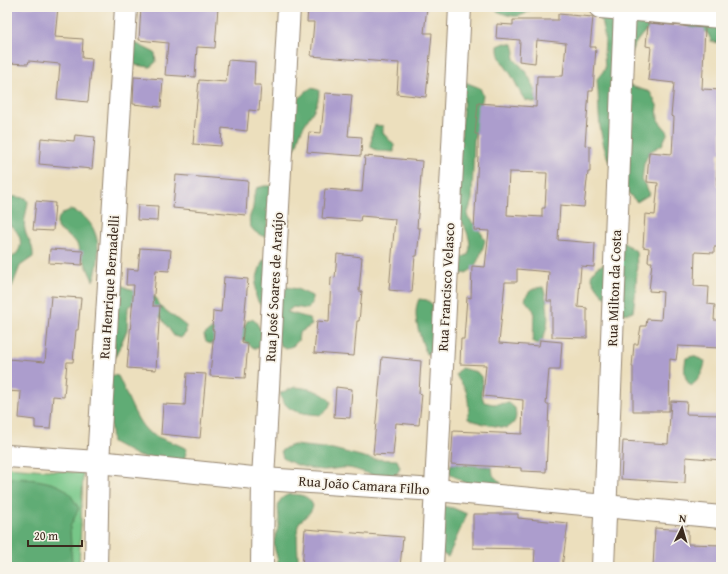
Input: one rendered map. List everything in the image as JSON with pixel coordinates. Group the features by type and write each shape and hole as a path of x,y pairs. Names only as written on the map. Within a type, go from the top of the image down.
{"street":[{"name":"Rua Henrique Bernadelli","path":"96,567 98,462 126,7"},
{"name":"Rua José Soares de Araújo","path":"262,567 264,478 289,7"},
{"name":"Rua Francisco Velasco","path":"432,567 460,7"},
{"path":"600,7 721,17"},
{"name":"Rua Milton da Costa","path":"603,567 625,9"},
{"name":"Rua João Camara Filho","path":"7,456 98,462 264,478 436,490 721,517"}],"green space":[{"path":"490,7 533,7 523,15 513,16 501,13"},
{"path":"599,9 647,10 655,23 636,42 629,55 620,80 634,87 650,92 657,105 658,120 668,132 662,145 649,152 644,164 642,180 650,194 637,202 622,186 612,168 604,148 599,120 597,79 605,69 605,40"},
{"path":"721,16 721,41 718,43 711,41 707,33 701,29 685,25"},
{"path":"133,42 155,53 156,62 150,67 135,65 130,60"},
{"path":"505,43 513,44 515,52 514,59 527,73 530,79 536,96 536,103 525,100 520,93 512,75 501,60 498,46"},
{"path":"465,82 480,88 483,95 474,140 472,200 467,216 482,234 485,241 481,254 475,265 466,273 460,274 453,273 454,260 468,255 470,249 469,238 456,212"},
{"path":"311,88 319,90 319,96 315,108 300,134 295,149 287,146 292,114 299,99"},
{"path":"375,125 383,126 383,133 394,145 394,152 378,151 371,147 372,132"},
{"path":"273,186 266,237 253,230 249,220 256,190 257,188"},
{"path":"7,196 26,198 28,202 25,226 26,234 33,252 33,257 20,266 12,287 7,288 7,262 17,253 20,240 17,232 7,224"},
{"path":"70,210 80,214 94,229 97,239 98,261 93,281 76,242 57,228 57,220 63,213"},
{"path":"621,241 636,251 637,266 633,312 622,314 596,286 591,275 596,268 610,261"},
{"path":"263,260 271,261 281,286 297,289 312,296 312,303 308,309 293,307 287,312 309,318 312,325 299,333 298,341 293,346 286,348 280,345 266,309 260,305 257,300 256,287 258,273"},
{"path":"121,276 120,284 127,288 151,294 157,299 160,306 186,326 186,333 181,338 174,336 156,311 132,304 128,307 127,330 115,358 113,277"},
{"path":"543,287 547,302 548,316 544,337 540,344 533,342 534,311 525,300 531,290"},
{"path":"419,299 427,300 433,305 431,312 434,322 433,353 426,354 416,319"},
{"path":"254,319 262,332 261,348 254,348 243,340 227,339 214,344 206,342 204,335 213,328 237,331 244,328 247,321"},
{"path":"693,356 705,361 701,375 691,386 685,377 685,366 686,358"},
{"path":"461,368 477,372 482,378 483,386 481,393 484,402 493,404 509,403 515,408 516,417 512,424 507,428 484,424 468,419 467,394 456,374"},
{"path":"111,375 118,376 136,415 145,429 154,435 187,449 183,463 138,456 112,442 107,390"},
{"path":"295,387 310,389 324,395 331,402 328,409 321,415 301,413 290,409 282,400 280,393"},
{"path":"294,445 333,449 372,459 397,460 400,467 397,474 385,477 349,468 324,470 308,468 283,458 281,451"},
{"path":"451,464 492,467 493,475 502,484 465,483 449,473"},
{"path":"7,467 83,473 79,567 7,567"},
{"path":"7,478 30,479 48,482 63,488 71,495 79,508 70,527 72,567 7,567"},
{"path":"290,494 301,495 307,498 313,506 298,526 298,567 278,567 274,543 279,524 278,506 282,498"},
{"path":"442,506 453,508 467,514 448,557 436,550"}],"building":[{"path":"7,7 58,7 55,37 83,39 82,58 92,59 88,102 57,99 60,64 29,61 28,64 7,63"},
{"path":"141,7 218,7 215,48 197,47 195,77 165,75 168,43 139,40"},
{"path":"308,7 427,7 424,33 432,33 426,97 397,94 399,63 311,56 314,22 307,22"},
{"path":"558,14 593,17 590,47 596,47 593,91 589,91 585,145 590,146 590,172 588,172 584,207 560,205 558,240 595,243 594,267 581,266 578,307 587,308 587,338 552,337 552,301 547,301 549,272 517,269 517,282 505,282 499,343 539,346 540,340 562,342 560,370 549,370 546,404 549,404 546,472 521,471 521,468 451,464 453,431 522,434 523,400 483,396 486,365 460,364 461,339 464,339 467,297 471,298 472,266 485,267 489,231 474,230 478,156 478,134 475,134 478,103 536,107 537,76 563,76 566,43 537,40 535,63 519,61 520,40 496,38 497,24 513,25 513,20 558,20","holes":["509,172 547,173 545,208 542,208 542,217 507,215"]},
{"path":"648,23 705,28 702,89 721,90 721,153 718,153 717,186 721,187 721,247 714,247 714,253 695,252 694,286 709,287 708,304 715,305 714,320 721,320 721,348 678,346 676,360 670,359 669,411 633,411 632,367 634,344 638,344 641,326 646,326 647,319 661,320 663,292 649,291 652,262 648,262 649,248 643,247 645,214 655,215 658,183 647,182 649,152 672,154 674,117 671,116 674,83 648,80 651,47 646,46"},
{"path":"228,60 255,62 254,85 261,85 259,111 249,110 247,131 222,128 221,146 193,144 199,80 226,82"},
{"path":"134,77 163,79 161,107 133,104"},
{"path":"325,93 352,95 348,136 362,137 361,156 307,152 309,132 321,133"},
{"path":"75,135 95,137 92,169 39,164 41,138 74,141"},
{"path":"365,156 422,161 417,228 420,228 417,256 415,256 412,292 389,290 395,219 361,216 360,221 322,218 325,189 362,192"},
{"path":"176,175 248,181 246,215 173,208"},
{"path":"36,201 55,203 53,231 33,230"},
{"path":"138,205 158,206 157,221 137,220"},
{"path":"140,248 171,250 169,271 156,270 153,306 160,306 156,370 127,368 134,285 126,285 127,269 138,270"},
{"path":"50,249 83,251 82,265 49,263"},
{"path":"337,254 362,257 359,291 362,291 359,321 357,321 354,356 314,353 317,321 329,322 331,277 335,278"},
{"path":"224,277 248,279 242,343 248,344 245,378 210,376 214,330 212,330 213,311 221,312"},
{"path":"51,296 81,298 73,362 67,362 64,397 53,396 50,429 35,428 35,420 19,418 21,392 7,391 7,359 45,362"},
{"path":"382,357 421,361 419,393 422,394 419,425 396,423 393,455 373,454"},
{"path":"187,373 206,374 200,438 161,434 163,404 185,405"},
{"path":"336,387 352,389 350,418 334,417"},
{"path":"671,401 687,402 686,414 721,415 721,460 686,457 685,483 621,479 623,441 668,444"},
{"path":"473,514 518,514 518,518 568,523 562,567 534,567 535,549 473,548"},
{"path":"655,528 688,530 688,544 721,545 721,567 653,567"},
{"path":"305,529 403,537 400,567 302,567"}]}
